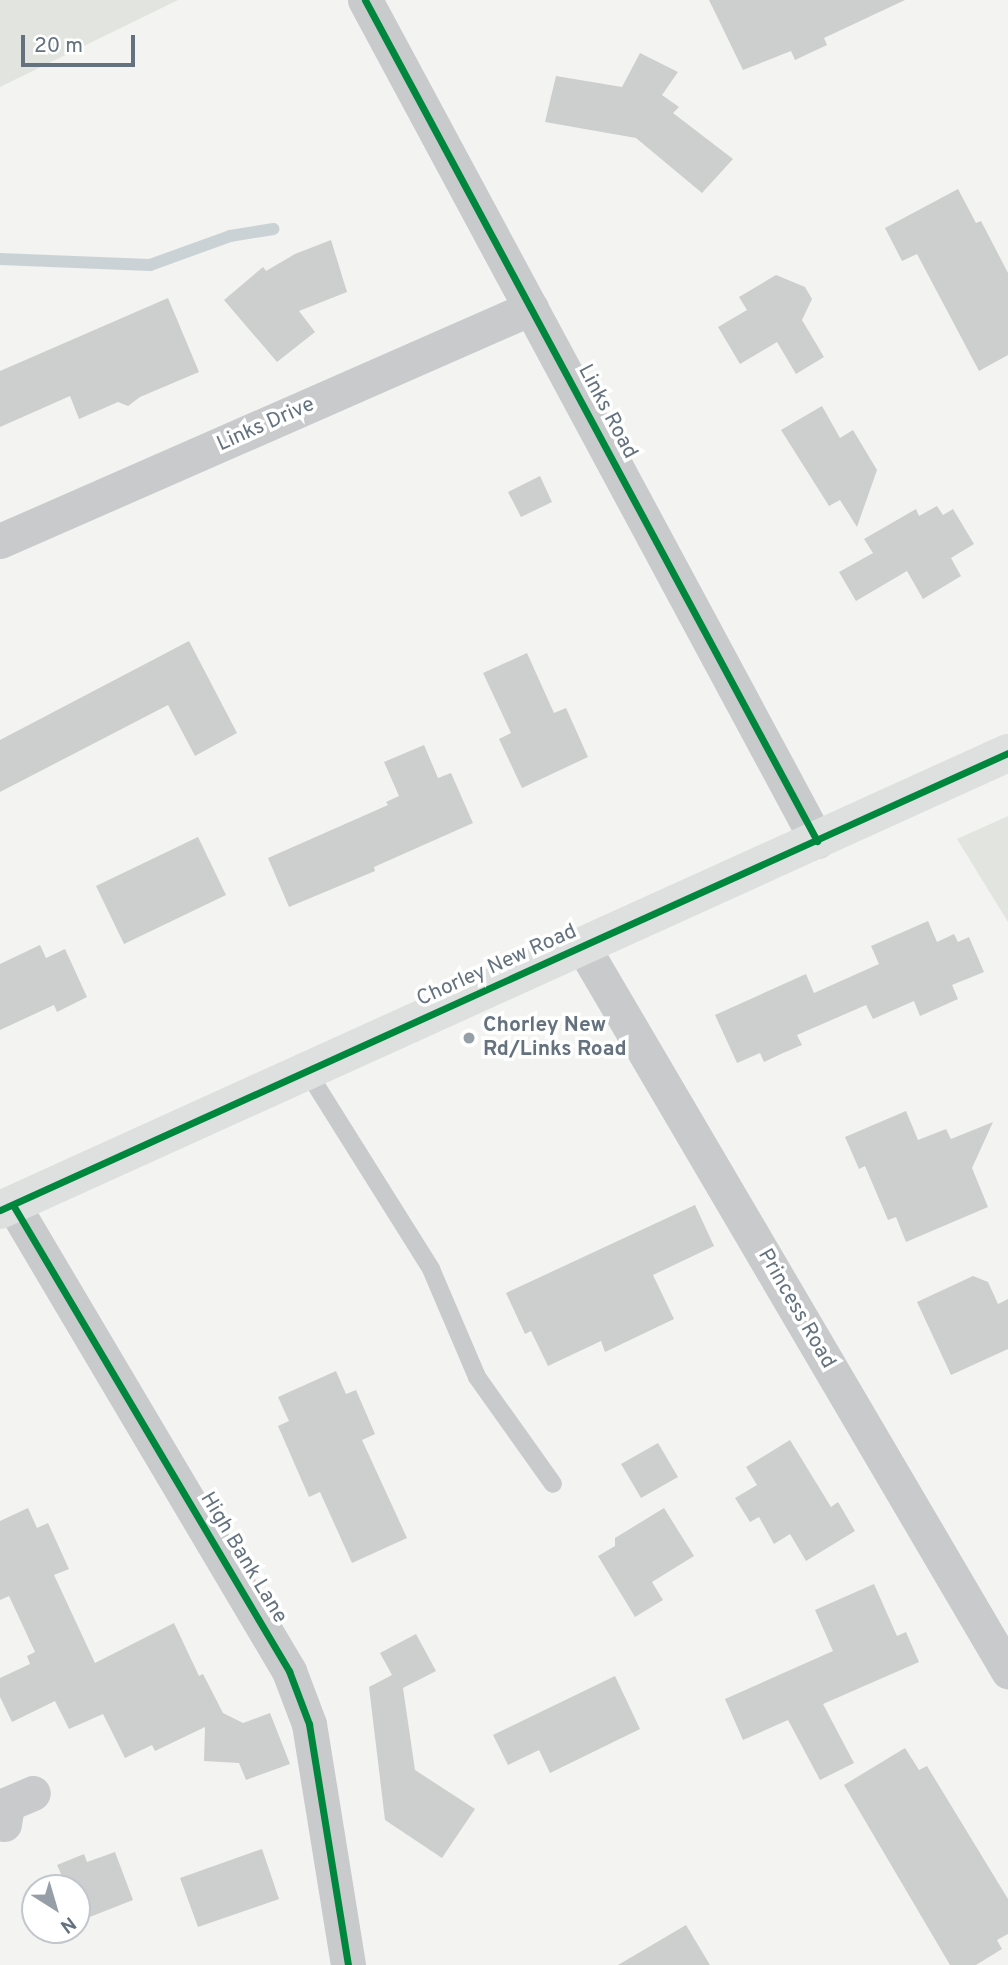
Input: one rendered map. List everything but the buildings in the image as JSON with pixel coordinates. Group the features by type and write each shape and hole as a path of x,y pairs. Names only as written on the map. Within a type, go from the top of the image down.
{"highway":[{"name":"Chorley New Road","path":"6,1207 1008,753"}],"street":[{"name":"Links Road","path":"365,0 817,841"},
{"name":"Links Drive","path":"0,541 531,308"},
{"name":"Princess Road","path":"583,947 1008,1671"},
{"name":"High Bank Lane","path":"6,1207 289,1671 310,1724 348,1965"}],"lane":[{"path":"307,1071 431,1269 477,1377 553,1485"}],"shaded area":[{"path":"0,0 178,0 0,87"},
{"path":"1008,816 1008,922 957,839"}],"waterway":[{"path":"0,259 150,265 230,236 273,229"}],"cycle path":[{"path":"365,0 817,841"},
{"path":"0,1210 1008,753"},
{"path":"13,1205 289,1671 309,1724 348,1965"}],"place":[{"name":"Chorley New Rd/Links Road","path":"469,1038"}]}
